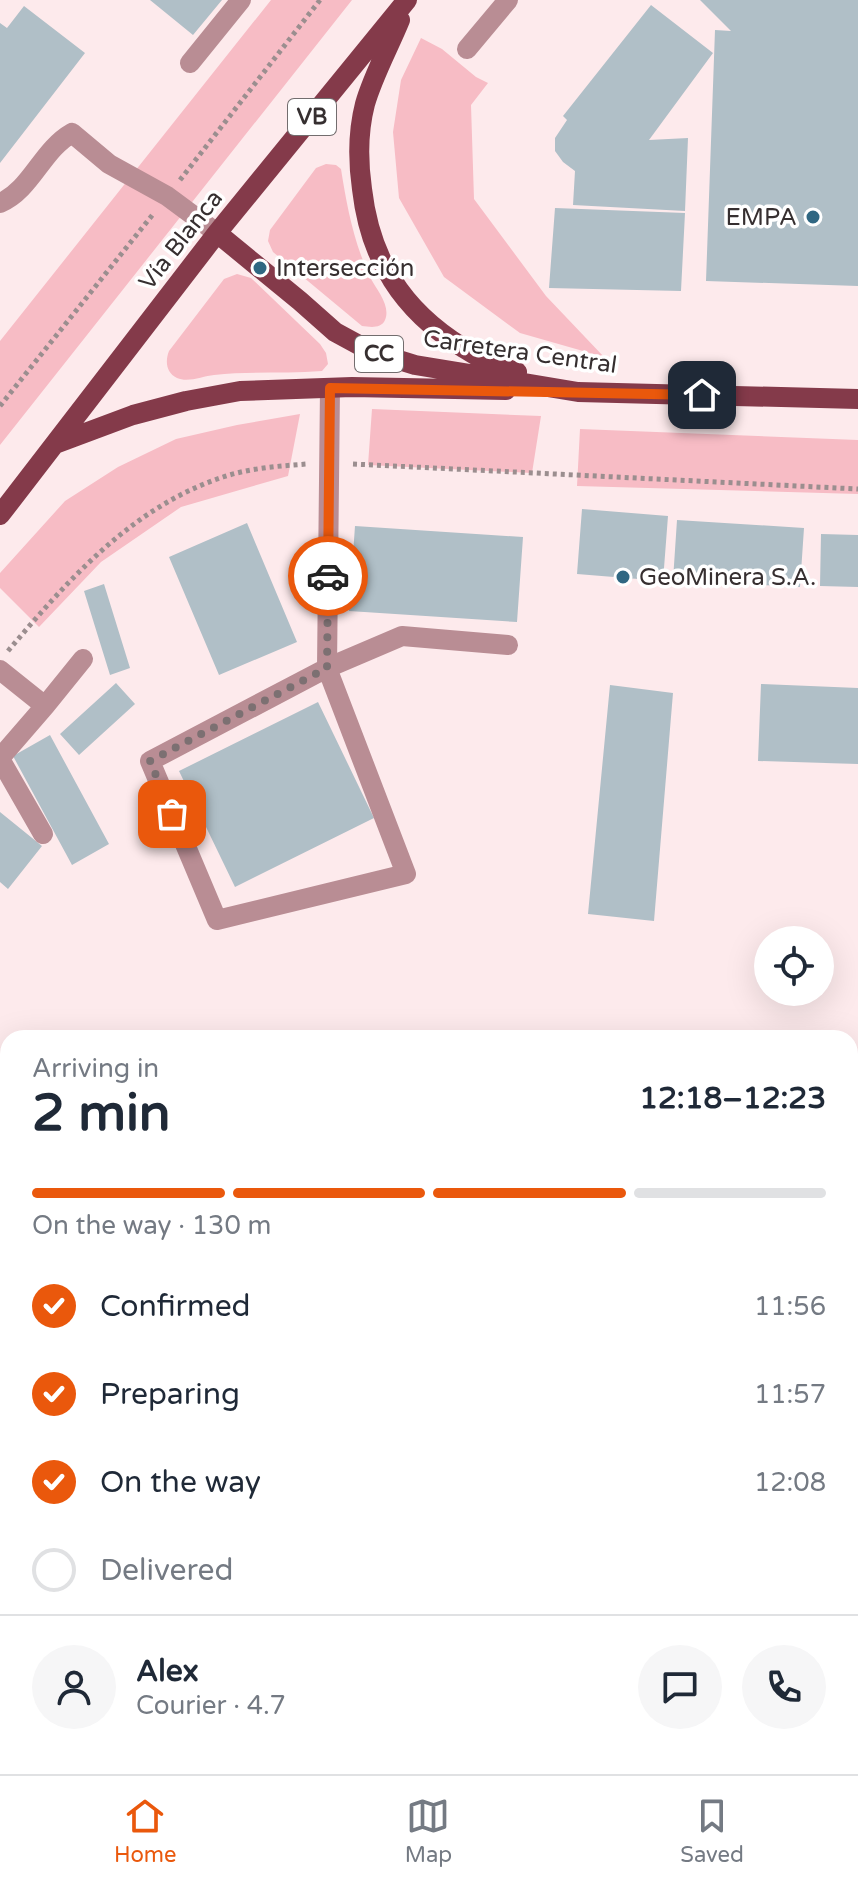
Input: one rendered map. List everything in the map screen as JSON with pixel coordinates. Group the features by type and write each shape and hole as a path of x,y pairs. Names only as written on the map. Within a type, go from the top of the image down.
{"main road":[{"name":"Vía Blanca","path":"0,515 217,233 408,0"},
{"path":"408,0 366,103 361,132 360,171 364,210 385,269 416,312 430,326 456,343 487,362 578,392"},
{"name":"Carretera Central","path":"217,233 335,332 370,351 415,365 578,392 858,399"},
{"name":"CC","path":"57,443 133,415 240,391 330,388 578,392"}],"street":[{"path":"190,63 241,0"},
{"path":"467,49 508,0"},
{"path":"0,203 18,192 59,140 72,133 109,164 167,196 217,233"},
{"path":"330,388 327,668 406,874 217,920 150,761 327,668 402,636 508,645"},
{"path":"43,834 0,758 83,659"},
{"path":"0,670 45,706"}],"path":[{"path":"0,661 51,601 109,543 169,500 224,476 267,467 329,463 858,489"}],"shaded area":[{"path":"271,0 352,0 0,445 0,341"},
{"path":"421,38 442,49 488,83 471,105 474,199 546,296 604,357 520,333 444,277 399,198 393,132 401,80"},
{"path":"326,164 341,169 360,252 385,304 385,320 378,326 362,326 273,252 268,241 270,230 316,168"},
{"path":"237,274 251,278 320,344 328,364 322,371 228,374 186,380 171,373 167,363 169,351 224,279"},
{"path":"372,409 541,416 532,473 368,465"},
{"path":"300,414 288,476 181,507 101,562 39,627 0,588 0,573 65,501 118,467 176,439"},
{"path":"580,429 858,440 858,494 577,486"}],"building":[{"path":"150,0 222,0 193,35"},
{"path":"700,0 858,0 858,286 706,281 715,30 731,31"},
{"path":"651,5 713,53 649,140 688,138 685,211 573,205 575,171 555,151 555,138 567,120 563,116"},
{"path":"24,6 85,53 0,163 0,23 7,28"},
{"path":"555,208 685,213 681,291 549,288"},
{"path":"582,509 668,516 663,581 577,574"},
{"path":"677,520 804,528 800,587 673,580"},
{"path":"247,523 297,642 219,675 169,557"},
{"path":"355,526 523,537 517,622 349,611"},
{"path":"821,534 858,535 858,587 820,586"},
{"path":"104,584 130,668 110,675 84,591"},
{"path":"116,683 135,704 79,755 60,734"},
{"path":"761,684 858,688 858,764 758,761"},
{"path":"610,685 673,693 654,921 588,914"},
{"path":"318,702 374,818 235,887 179,771"},
{"path":"50,735 109,844 72,865 13,756"},
{"path":"0,812 42,846 8,889 0,882"}],"way so far":[{"path":"172,814 150,761 327,668 328,576"}],"place":[{"name":"EMPA","path":"813,217"},
{"name":"Intersección","path":"260,268"},
{"name":"GeoMinera S.A.","path":"623,577"}],"route":[{"path":"328,576 330,388 702,395"}]}
